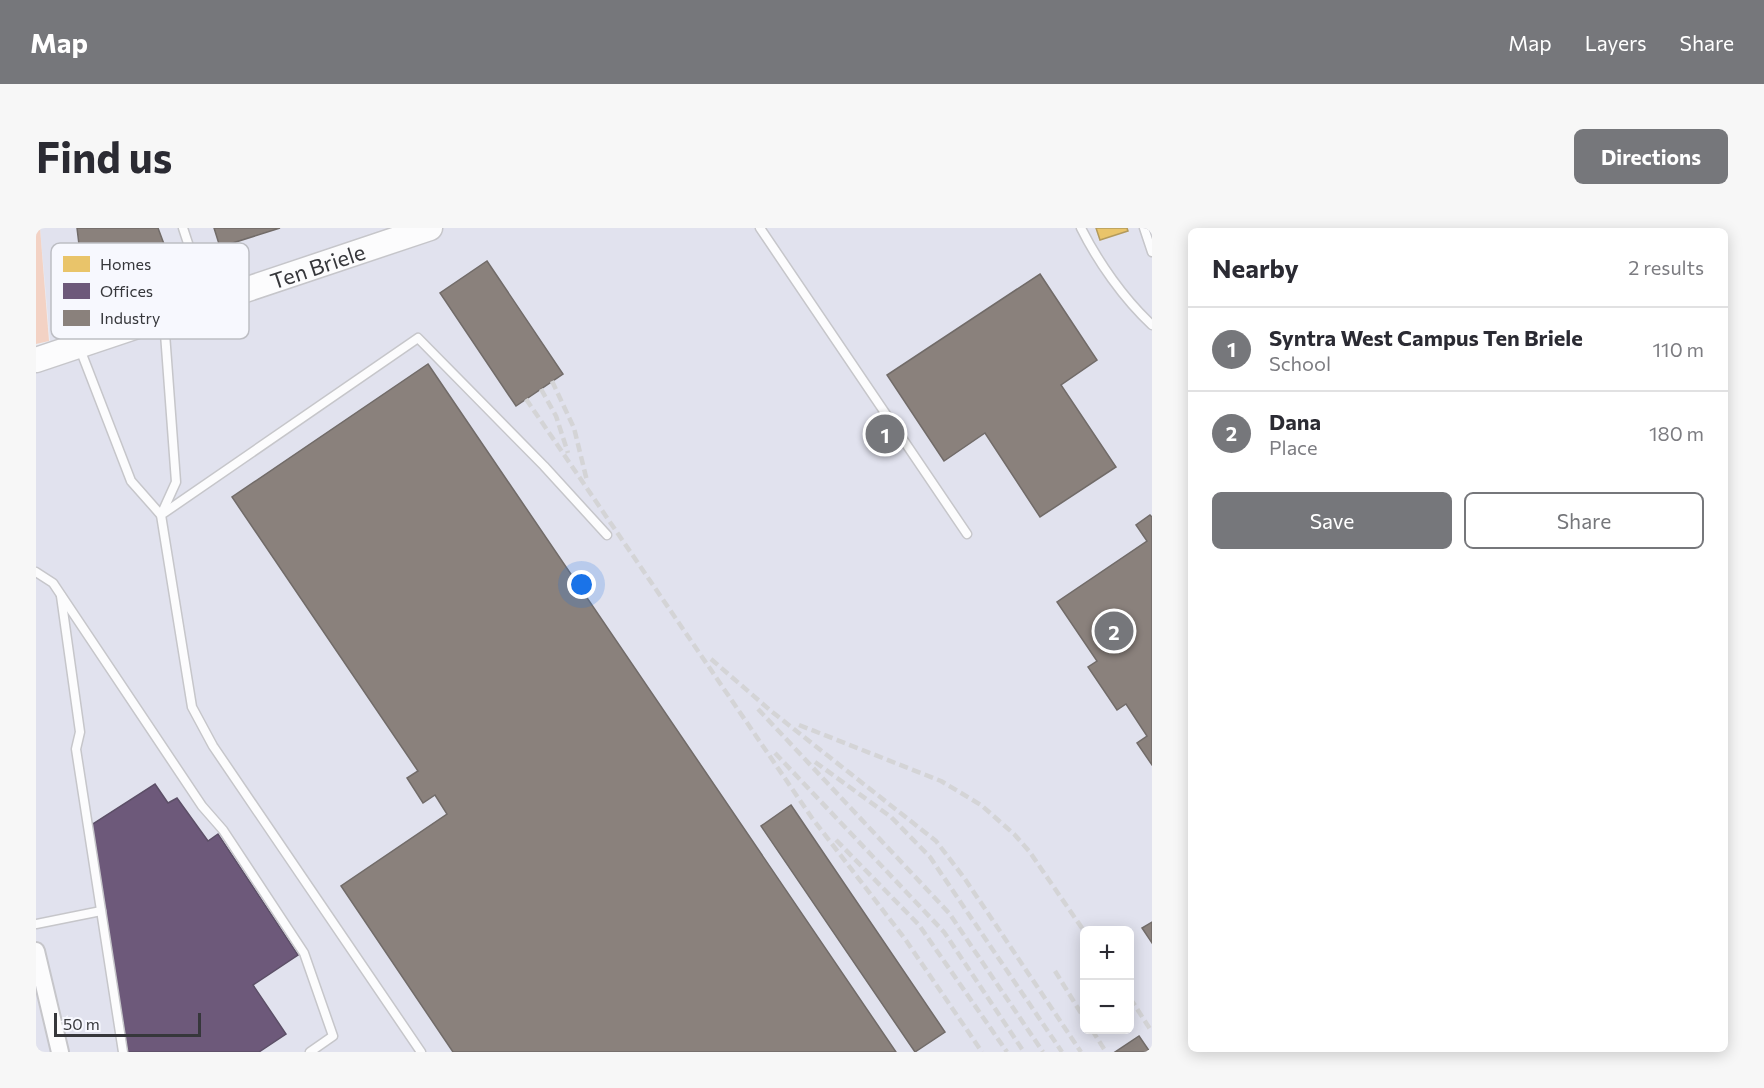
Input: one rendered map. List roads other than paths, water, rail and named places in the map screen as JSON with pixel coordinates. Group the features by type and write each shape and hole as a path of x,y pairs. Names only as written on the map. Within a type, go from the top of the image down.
{"street":[{"name":"Ten Briele","path":"249,286 386,238 430,228"},
{"name":"Ten Briele","path":"36,360 96,339"},
{"path":"36,951 60,1052"}],"lane":[{"path":"183,228 188,243"},
{"path":"760,228 967,534"},
{"path":"1081,228 1089,244 1138,312 1152,325"},
{"path":"1144,228 1152,251"},
{"path":"161,515 418,338 544,466 607,535"},
{"path":"161,515 176,482 166,339"},
{"path":"79,345 131,481 161,515 192,707 213,746 421,1052"},
{"path":"36,572 53,583 202,806 224,830 304,953 333,1036 310,1052"},
{"path":"60,594 80,732 76,749 123,1052"},
{"path":"36,924 101,911"}],"railway":[{"path":"552,381 574,428 587,481"},
{"path":"541,389 556,416 568,453"},
{"path":"526,399 812,818 905,939 982,1052"},
{"path":"711,659 771,711 936,841 965,879 1081,1052"},
{"path":"758,709 949,913 1043,1052"},
{"path":"799,725 941,781 981,805 1014,834 1029,851 1081,926"},
{"path":"775,753 944,932 1024,1052"},
{"path":"815,762 891,817 930,857 1062,1052"},
{"path":"836,840 919,925 1007,1052"},
{"path":"1055,971 1080,1012"},
{"path":"1134,1004 1152,1032"},
{"path":"1095,1034 1106,1052"}],"place":[{"name":"Syntra West Campus Ten Briele","path":"885,434"},
{"name":"Dana","path":"1114,631"}]}
